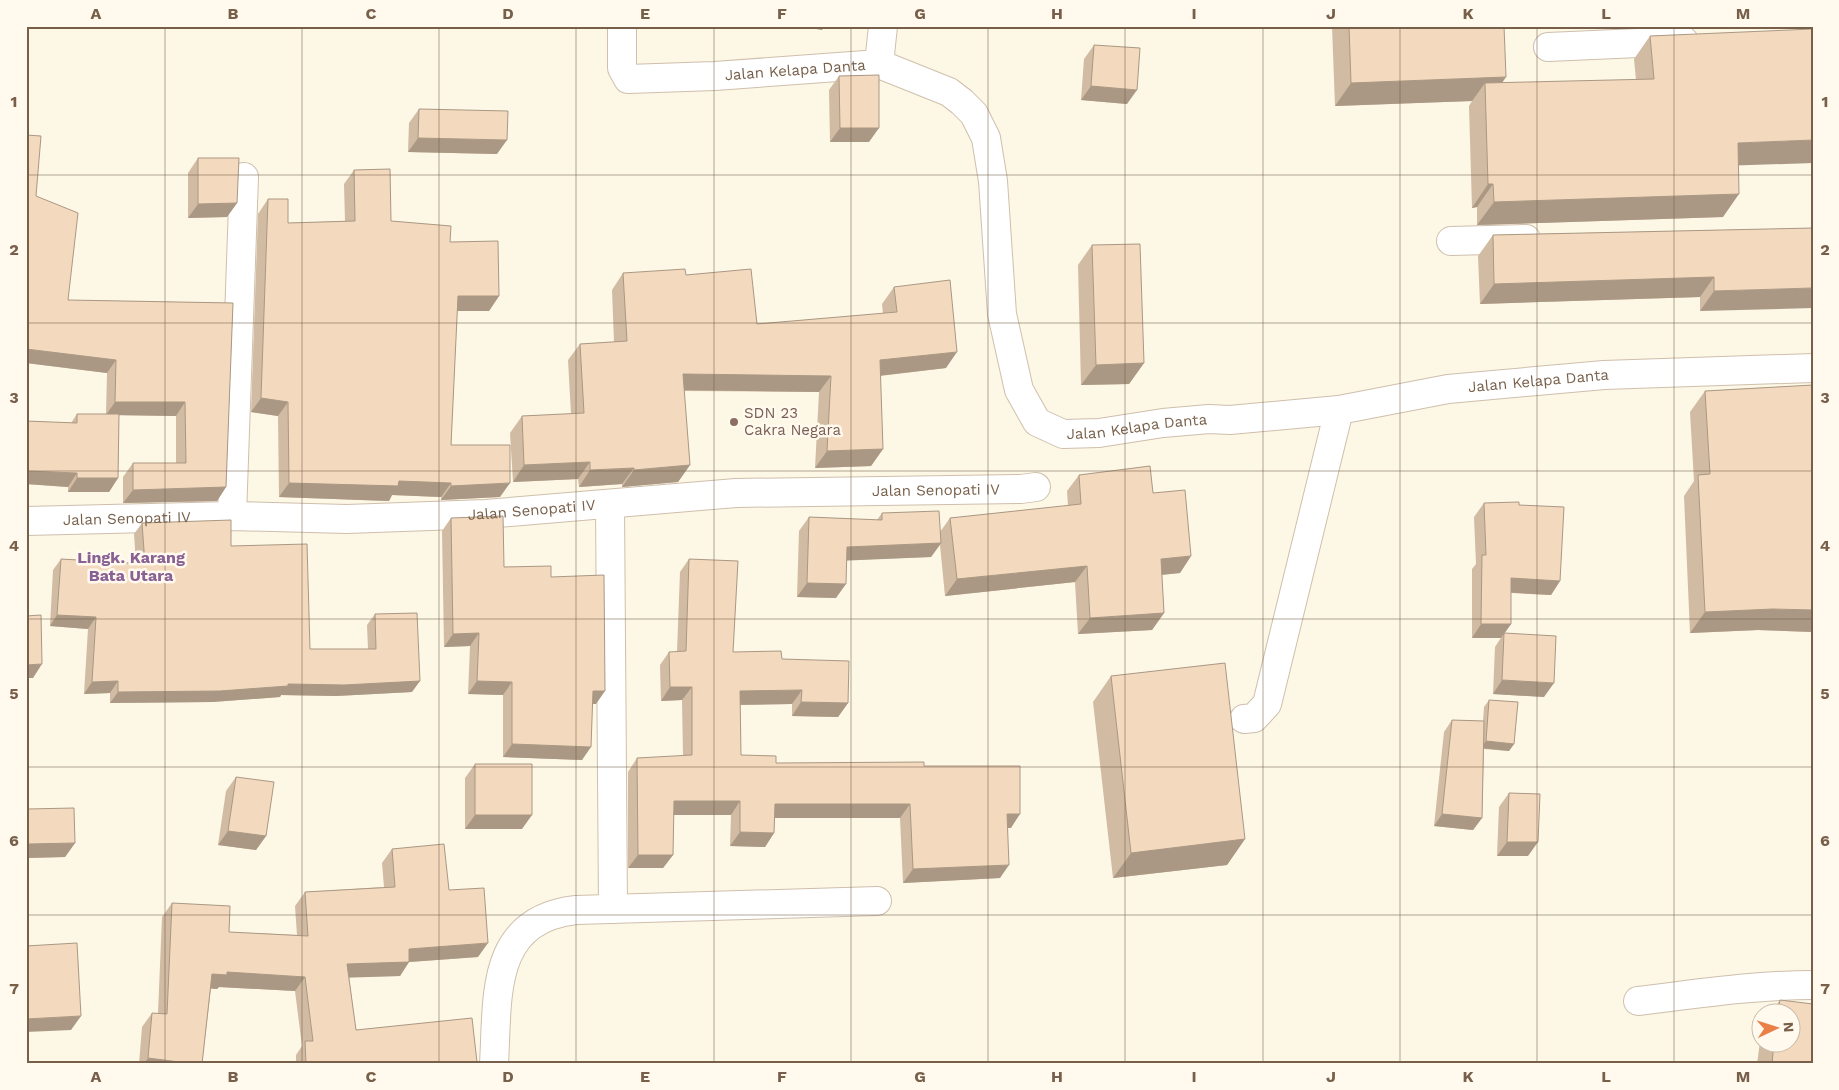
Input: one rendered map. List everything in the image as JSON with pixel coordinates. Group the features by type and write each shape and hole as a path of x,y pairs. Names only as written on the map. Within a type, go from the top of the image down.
{"street":[{"name":"Jalan Kelapa Danta","path":"622,26 622,62 625,76 632,79 879,64 949,92 974,114 986,138 993,181 998,276 1003,324 1018,390 1032,416 1042,425 1063,434 1074,435 1163,423 1209,419 1230,420 1339,410 1467,387 1604,376 1813,368"},
{"path":"879,64 883,26"},
{"path":"1548,47 1705,40"},
{"path":"232,516 244,177"},
{"path":"1452,241 1549,238"},
{"path":"1244,719 1254,718 1267,704 1339,410"},
{"name":"Jalan Senopati IV","path":"26,521 232,516 346,519 486,514 610,506 736,493 1021,489 1036,487"},
{"path":"610,506 613,909"},
{"path":"494,1064 501,971 511,947 519,937 528,928 550,915 576,910 877,901"},
{"path":"1638,1001 1731,990 1813,985"}],"building":[{"path":"1349,26 1504,26 1506,77 1351,83"},
{"path":"1813,29 1813,140 1738,143 1739,194 1494,202 1493,184 1488,184 1485,83 1654,79 1650,36"},
{"path":"1094,45 1140,48 1137,90 1091,86"},
{"path":"879,75 879,128 840,128 839,76"},
{"path":"419,109 508,111 507,140 418,138"},
{"path":"26,135 41,136 36,196 78,213 68,300 233,303 226,487 133,490 133,463 186,463 185,402 115,402 116,360 26,349"},
{"path":"198,158 239,158 237,203 198,204"},
{"path":"390,169 391,221 451,226 450,242 498,241 499,296 458,296 451,445 510,445 510,483 451,486 451,483 399,481 398,486 289,483 288,402 261,398 268,199 288,199 288,223 355,221 354,170"},
{"path":"1813,228 1813,288 1714,291 1714,277 1494,284 1493,235"},
{"path":"1140,244 1144,363 1096,365 1092,245"},
{"path":"685,269 686,275 751,269 757,324 897,312 894,287 950,280 957,352 880,360 883,449 827,451 831,376 683,374 690,465 634,470 634,468 590,470 590,462 524,465 522,416 584,413 580,344 627,341 623,273"},
{"path":"1813,385 1813,610 1773,609 1705,612 1698,475 1710,474 1705,391"},
{"path":"77,414 119,414 118,478 77,478 77,473 26,471 26,421 77,423"},
{"path":"1150,466 1153,493 1185,490 1191,556 1161,559 1164,613 1090,618 1087,566 957,579 950,518 1081,504 1079,475"},
{"path":"1519,502 1519,505 1564,507 1560,581 1511,578 1511,624 1481,624 1482,555 1486,555 1484,503"},
{"path":"939,511 941,543 847,547 846,584 807,583 809,517 882,520 882,513"},
{"path":"503,516 504,567 551,566 551,577 604,575 605,691 593,691 591,747 512,744 512,682 477,681 479,633 453,634 451,518"},
{"path":"231,520 231,546 307,544 310,649 376,649 375,614 417,613 420,681 344,685 288,684 288,686 220,691 118,692 118,681 92,682 96,617 57,615 61,559 145,564 142,523"},
{"path":"689,559 738,561 733,652 781,651 782,659 849,661 848,703 801,702 802,690 740,691 741,755 776,756 776,763 924,762 924,766 1020,766 1020,814 1007,814 1009,865 913,869 910,804 775,804 774,833 740,832 740,801 674,801 673,855 638,855 637,758 692,755 692,687 670,687 669,652 686,651"},
{"path":"41,615 42,664 26,665 26,616"},
{"path":"1504,633 1556,636 1554,683 1502,680"},
{"path":"1225,663 1245,839 1131,853 1111,676"},
{"path":"1489,700 1518,702 1514,744 1486,741"},
{"path":"1452,720 1484,721 1482,818 1442,814"},
{"path":"475,764 532,764 532,815 475,815"},
{"path":"236,777 274,782 266,836 228,831"},
{"path":"1509,793 1540,794 1538,842 1507,842"},
{"path":"74,808 75,843 28,844 27,809"},
{"path":"444,844 449,890 484,888 488,943 409,949 409,962 347,964 356,1030 472,1018 477,1062 457,1064 306,1064 305,1041 313,1041 305,977 227,972 227,975 212,974 202,1064 148,1058 152,1013 167,1014 172,903 230,906 229,932 308,936 305,892 395,887 392,849"},
{"path":"77,943 81,1016 26,1019 26,946"},
{"path":"1780,1000 1796,1002 1780,1002"},
{"path":"1802,1003 1813,1004 1813,1064 1772,1064 1773,1052 1802,1052"}],"place":[{"name":"SDN 23 Cakra Negara","path":"734,422"}],"district":[{"name":"Lingk. Karang Bata Utara","path":"131,566"}]}
